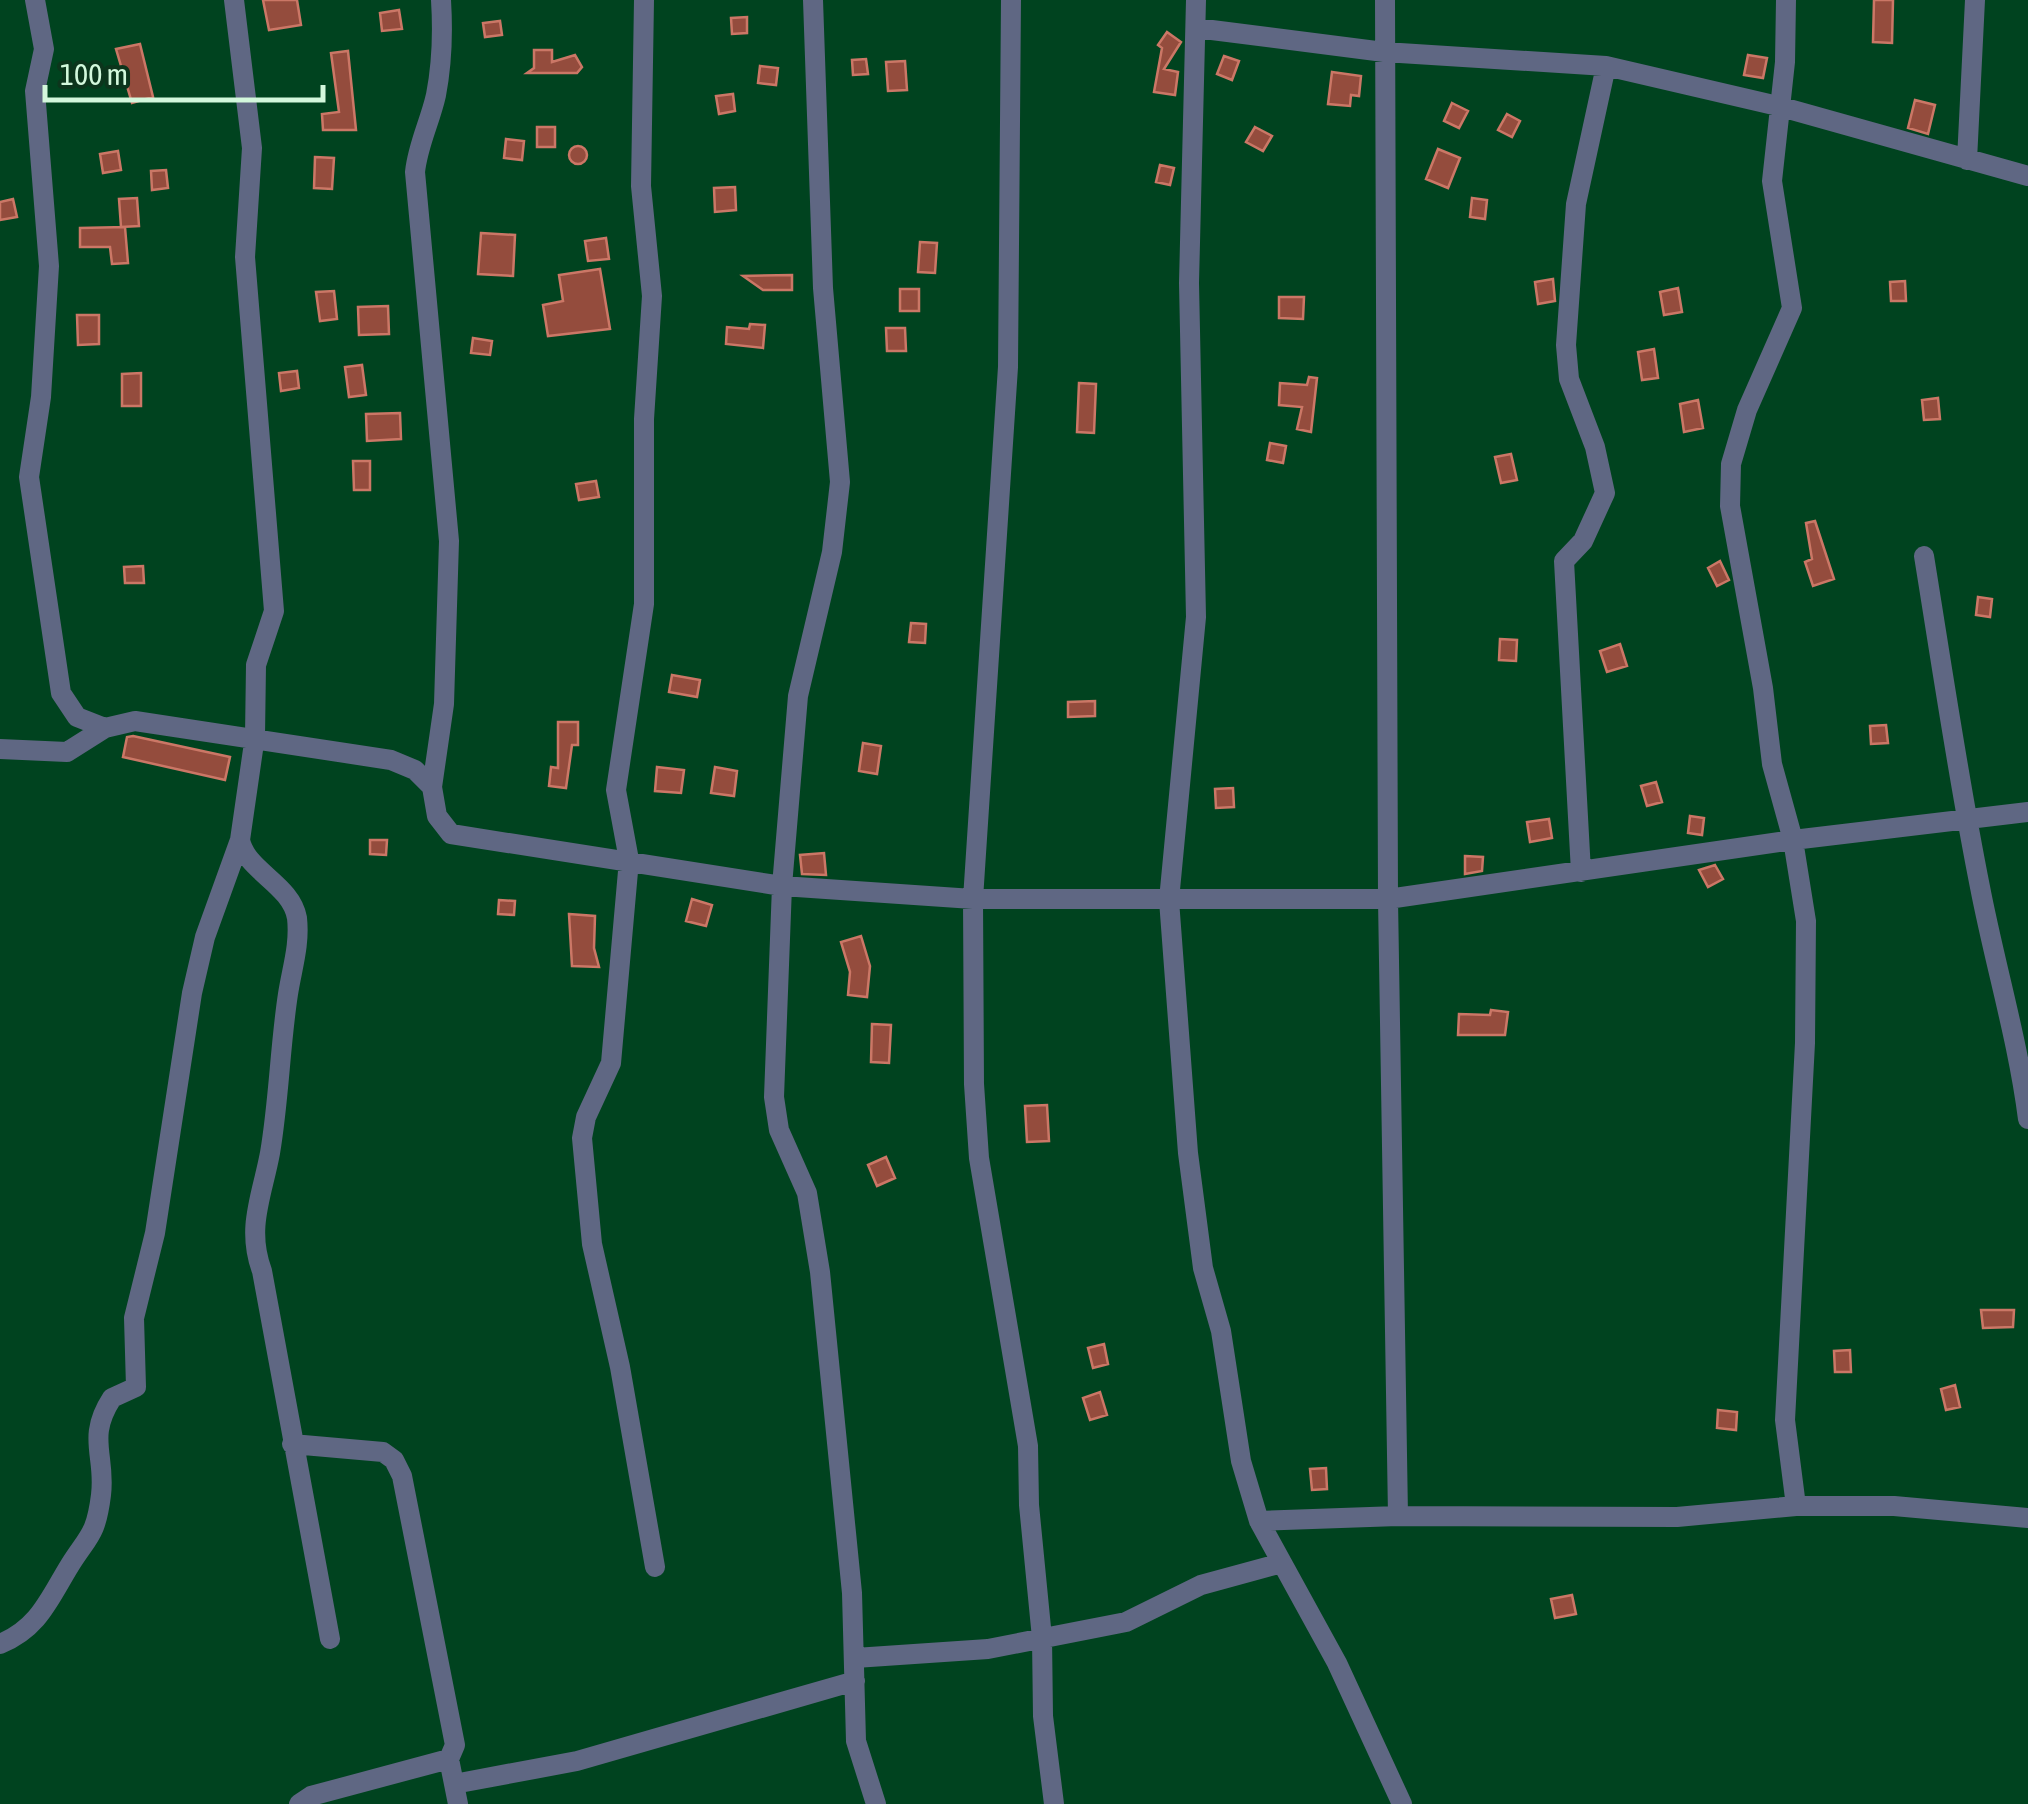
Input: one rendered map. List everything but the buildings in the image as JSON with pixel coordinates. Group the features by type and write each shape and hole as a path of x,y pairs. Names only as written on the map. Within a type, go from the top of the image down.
{"street":[{"path":"35,0 44,49 35,91 49,266 41,397 29,477 61,693 77,716 105,728"},
{"path":"0,1644 34,1624 72,1562 92,1539 102,1492 96,1430 112,1398 136,1387 134,1318 158,1216 192,993 205,937 240,840 255,736 256,665 274,611 245,258 252,148 234,0"},
{"path":"440,0 443,36 436,96 417,148 415,172 449,541 444,704 432,787 437,816 451,834 782,886 973,899 1388,898 1793,840 2028,812"},
{"path":"644,0 641,186 652,296 644,419 644,604 616,790 629,860 611,1063 586,1118 582,1138 592,1244 620,1366 655,1568"},
{"path":"813,0 823,288 840,482 832,552 798,696 782,886 774,1097 779,1130 807,1194 820,1272 855,1658 856,1741 876,1804"},
{"path":"1011,0 1008,367 973,899 974,1084 980,1158 1028,1446 1029,1505 1042,1638 1043,1716 1054,1804"},
{"path":"1196,0 1189,283 1196,618 1169,900 1188,1153 1203,1268 1221,1331 1241,1461 1259,1521 1337,1664 1402,1804"},
{"path":"1385,0 1388,898 1398,1516"},
{"path":"1786,0 1785,62 1772,181 1792,308 1747,410 1731,464 1730,506 1764,688 1772,764 1793,840 1806,921 1805,1043 1785,1420 1796,1506"},
{"path":"1967,160 1975,0"},
{"path":"1196,28 1384,52 1606,66 1778,106 2028,176"},
{"path":"1581,872 1564,561 1583,541 1605,493 1595,447 1568,378 1566,345 1576,204 1606,66"},
{"path":"1924,556 1967,820 2020,1059 2028,1118"},
{"path":"0,749 66,752 105,728 135,721 255,736 391,760 414,770 432,787"},
{"path":"240,840 247,855 278,883 296,914 298,948 270,1150 252,1225 330,1639"},
{"path":"292,1444 382,1452 394,1460 402,1476 455,1745 448,1759 456,1794 855,1681"},
{"path":"1259,1521 1398,1516 1678,1517 1796,1506 1894,1506 2028,1518"},
{"path":"855,1658 988,1649 1126,1622 1201,1586 1282,1563"},
{"path":"299,1804 311,1796 448,1759"}]}
